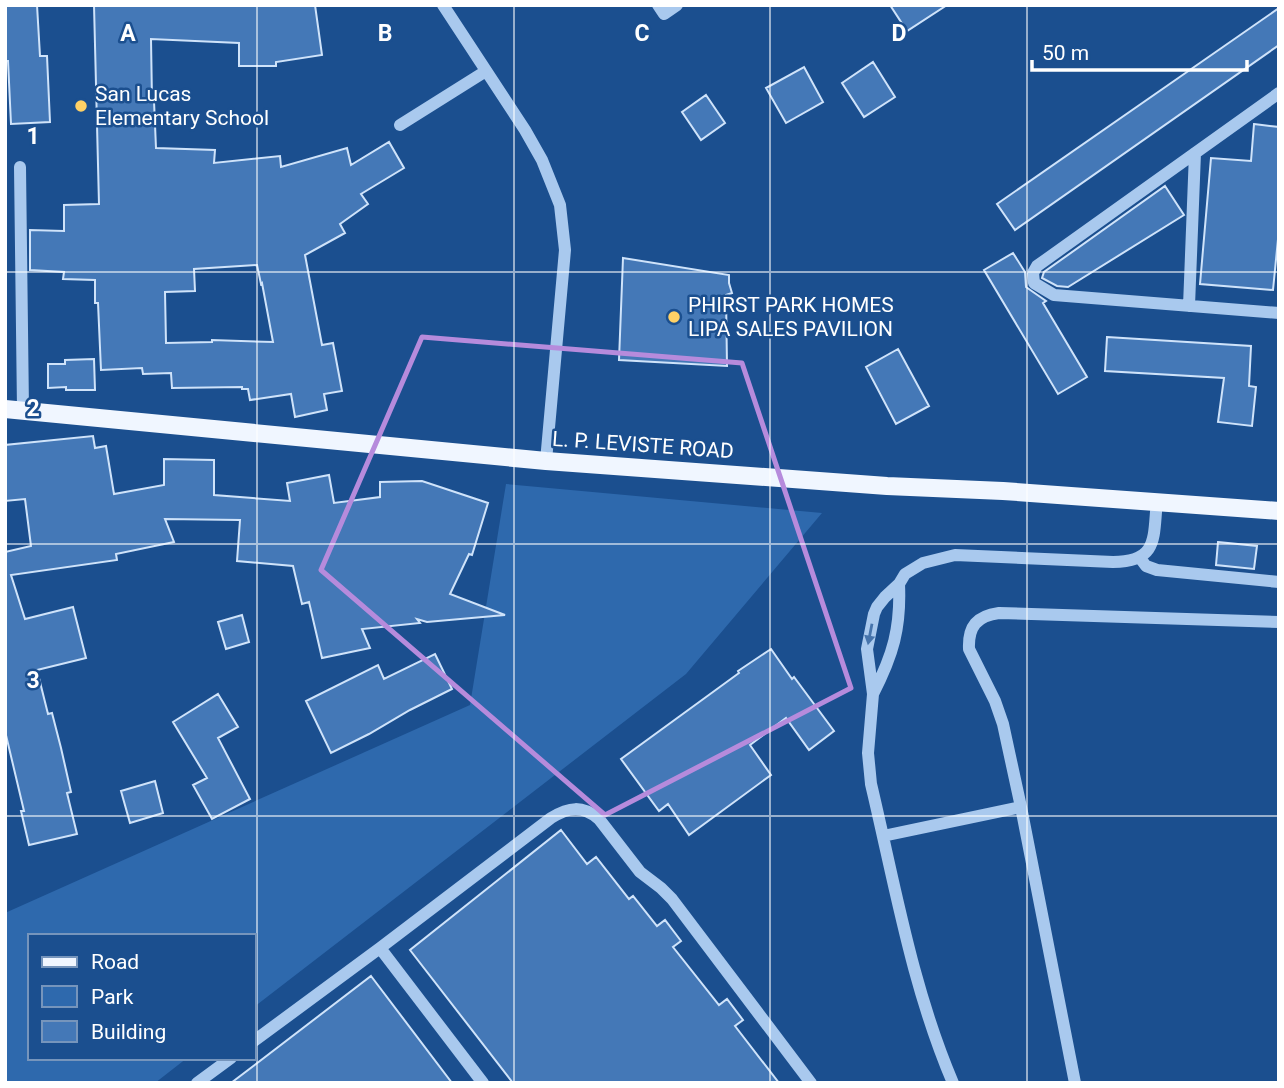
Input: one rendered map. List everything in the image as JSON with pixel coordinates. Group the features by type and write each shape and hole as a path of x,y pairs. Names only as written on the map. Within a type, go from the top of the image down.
{"main road":[{"name":"L. P. LEVISTE ROAD","path":"14,409 546,461 887,486 1279,510"}],"street":[{"path":"443,5 525,130 542,160 560,205 565,250 546,461"},
{"path":"658,5 664,14 677,5"},
{"path":"400,125 486,71"},
{"path":"1279,93 1037,265 1033,273 1034,284 1054,295 1279,313"},
{"path":"1189,306 1195,153"},
{"path":"14,409 20,167"},
{"path":"953,1083 932,1031 915,976 871,784 868,753 873,694 867,649 874,614 905,574 934,559 955,555 1128,562 1140,558 1151,547 1157,501"},
{"path":"1140,558 1146,566 1157,570 1279,582"},
{"path":"873,694 892,653 900,611 899,584"},
{"path":"1075,1083 1003,724 995,701 969,649 971,631 975,623 982,618 999,613 1279,622"},
{"path":"883,836 1021,807"},
{"path":"256,1040 551,818 563,810 574,808 583,809 599,818 639,872 672,899 811,1083"},
{"path":"380,948 483,1083"},
{"path":"197,1083 228,1060"}],"highlighted area":[{"path":"422,337 742,363 851,688 605,815 321,570"}],"green space":[{"path":"506,484 822,513 686,674 256,1005 256,934 28,934 28,1060 184,1060 155,1083 5,1083 5,913 470,705"}],"building":[{"path":"5,5 37,5 40,56 47,56 50,122 11,124 8,61 5,61"},
{"path":"94,5 315,5 322,55 276,62 276,66 239,66 239,43 151,39 152,101 156,148 215,150 214,163 280,156 281,167 347,148 351,165 389,142 404,168 361,194 368,204 340,224 345,233 305,255 322,345 333,343 342,391 324,394 327,410 295,417 291,394 250,400 248,389 242,387 172,388 171,373 143,374 142,368 101,370 95,280 63,279 64,272 30,270 30,230 64,231 64,205 99,204","holes":["257,265 273,342 212,340 166,343 165,292 195,291 194,269"]},
{"path":"890,5 947,5 907,31"},
{"path":"1279,8 1279,45 1015,230 997,204"},
{"path":"873,62 895,97 864,117 842,83"},
{"path":"804,67 823,102 786,123 766,88"},
{"path":"706,95 725,123 701,140 682,112"},
{"path":"1254,124 1279,127 1279,229 1273,290 1200,284 1211,158 1251,161"},
{"path":"1165,186 1184,215 1068,287 1057,286 1042,278 1044,272"},
{"path":"1013,253 1025,272 1026,287 1046,301 1043,303 1087,377 1058,394 984,270"},
{"name":"PHIRST PARK HOMES LIPA SALES PAVILION","path":"623,258 729,275 732,293 726,295 727,366 619,360"},
{"path":"1107,337 1251,346 1249,386 1256,387 1252,426 1218,422 1224,378 1105,371"},
{"path":"898,349 929,406 896,424 866,367"},
{"path":"94,359 95,390 48,388 48,364 65,364 65,360"},
{"path":"93,436 95,448 106,446 114,494 164,485 164,459 214,460 214,495 290,501 287,483 329,475 334,503 380,497 380,482 422,481 488,503 472,555 469,554 450,594 505,615 427,622 417,619 420,623 362,629 370,648 322,658 309,602 302,604 293,566 237,561 240,520 165,519 174,542 116,554 117,560 11,575 25,619 73,607 86,658 37,670 48,714 52,713 61,748 71,792 67,793 77,834 29,845 21,811 24,811 5,731 5,552 31,546 25,499 5,501 5,445"},
{"path":"1218,542 1257,546 1254,569 1216,565"},
{"path":"242,615 249,642 226,649 218,622"},
{"path":"771,649 834,731 809,750 786,718 750,745 771,775 689,835 668,804 659,811 621,759"},
{"path":"435,654 452,689 331,753 306,701 378,665 384,679"},
{"path":"218,694 238,727 218,738 250,799 212,819 193,785 207,778 173,722"},
{"path":"155,781 163,813 130,823 121,791"},
{"path":"561,830 587,864 596,857 629,899 633,896 657,926 665,920 681,941 673,947 719,1005 727,999 743,1020 735,1026 779,1083 513,1083 410,950"},
{"path":"371,976 452,1083 231,1083"}],"place":[{"name":"San Lucas Elementary School","path":"81,106"},
{"name":"PHIRST PARK HOMES LIPA SALES PAVILION","path":"674,317"}]}
